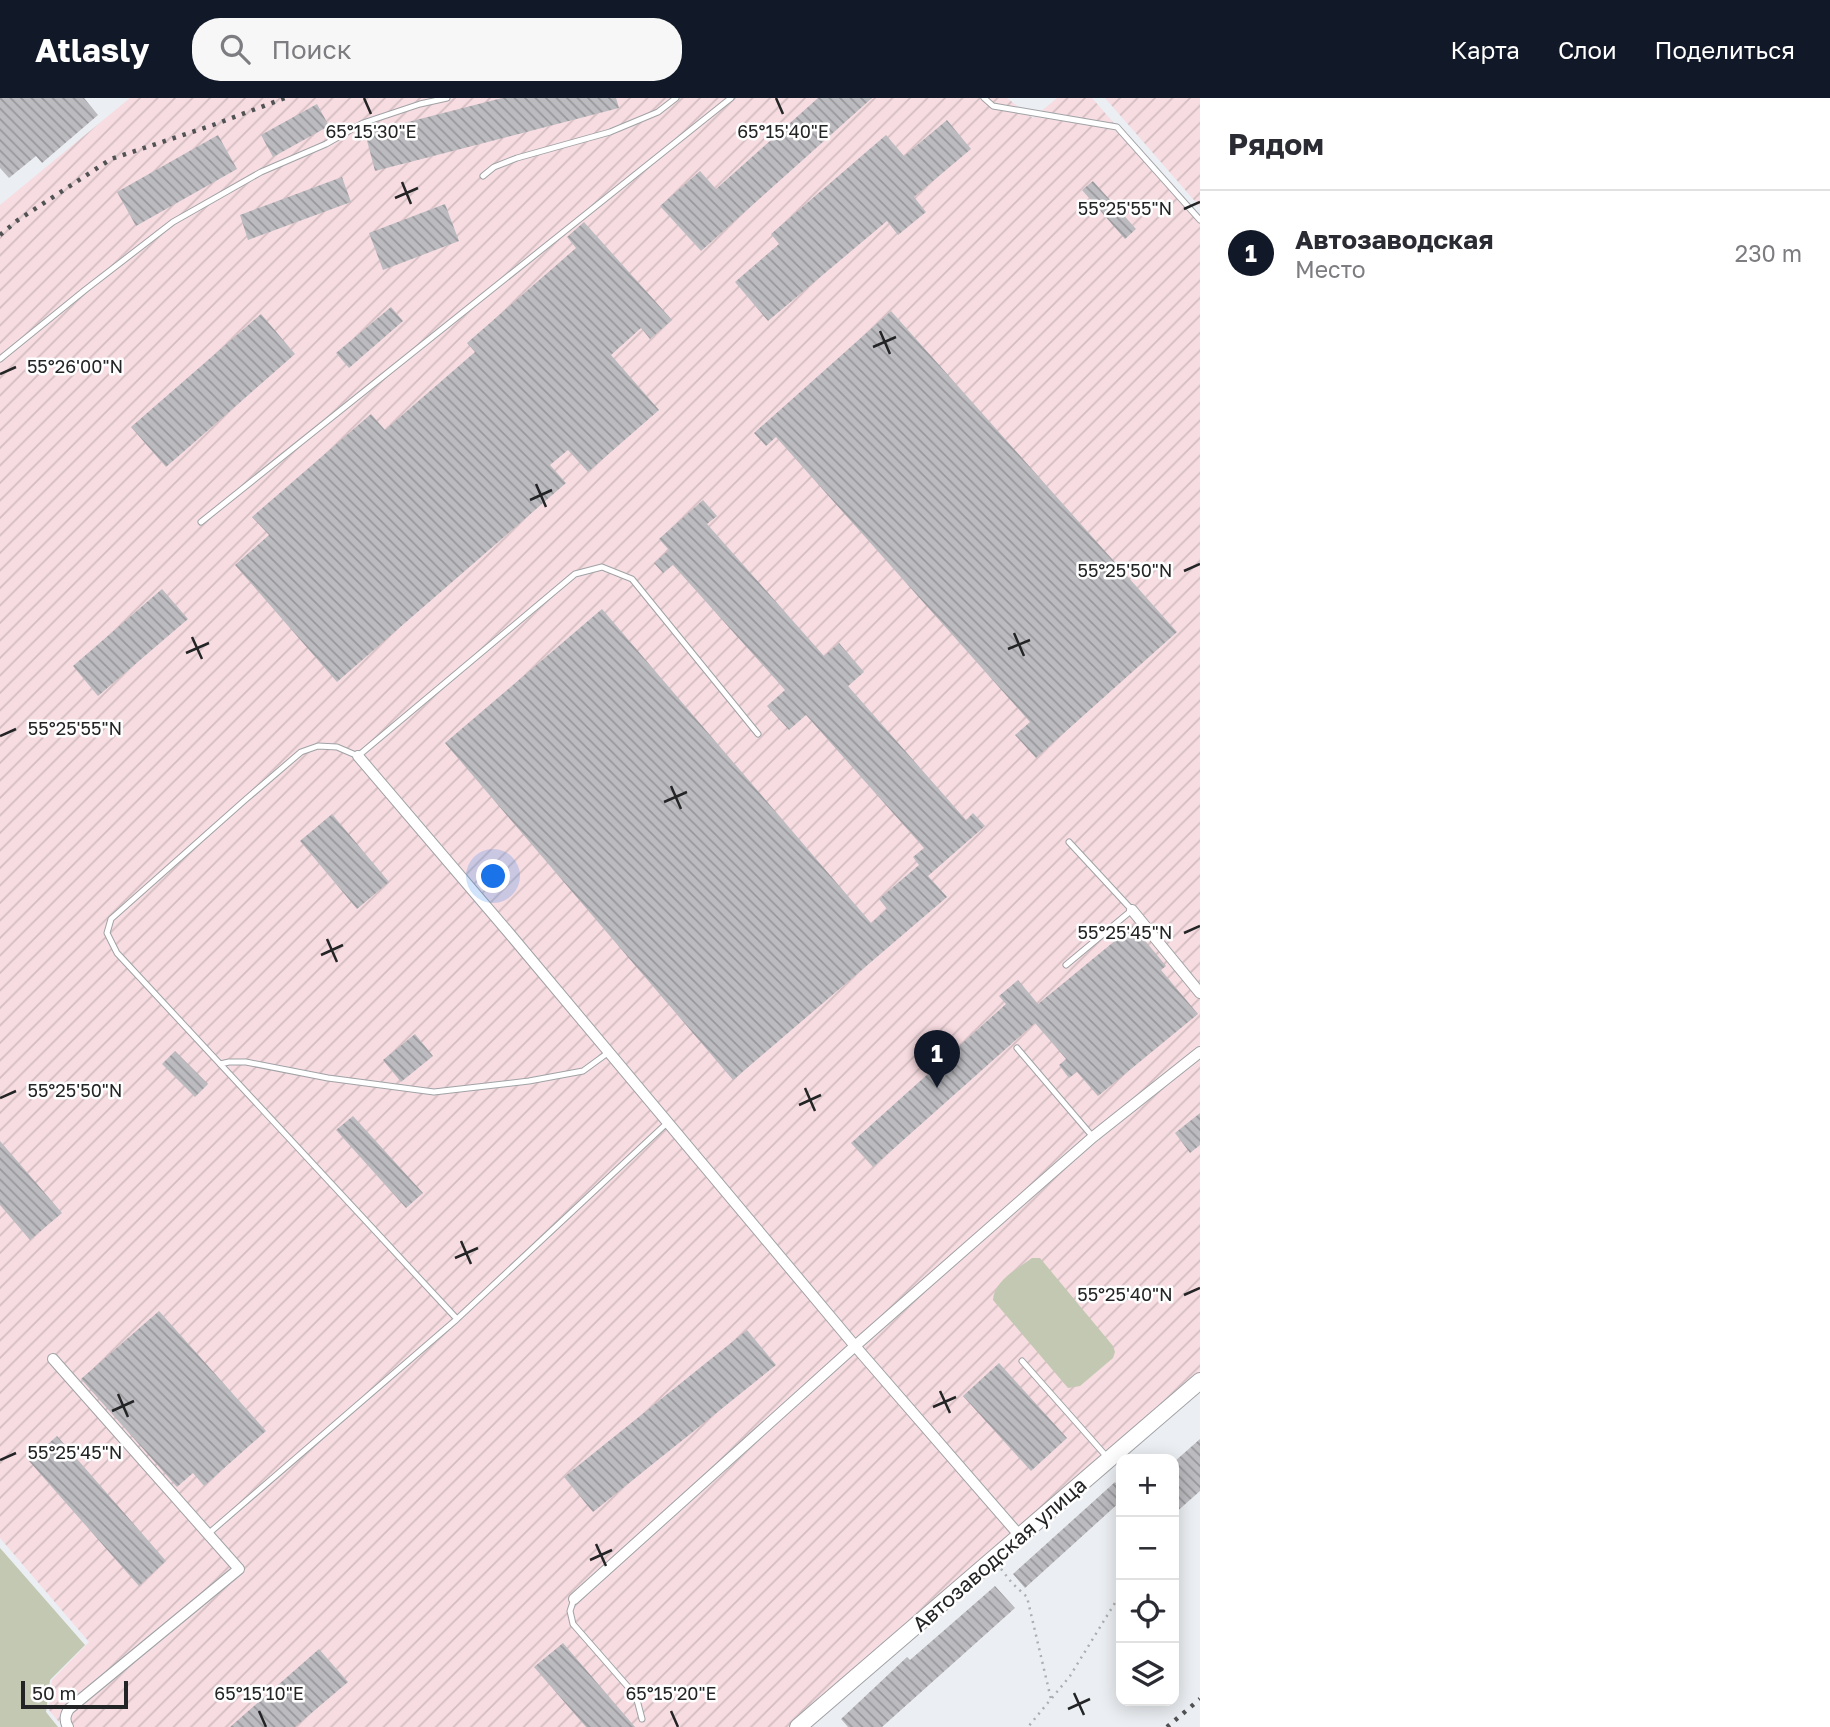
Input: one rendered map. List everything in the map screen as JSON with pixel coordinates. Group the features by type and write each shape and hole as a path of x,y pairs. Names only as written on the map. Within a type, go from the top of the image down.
{"street":[{"path":"358,756 855,1346 1020,1536"},
{"path":"1132,910 1200,993"},
{"path":"574,1599 855,1346 1093,1137 1200,1052"},
{"path":"53,1359 239,1569 69,1709 65,1714 68,1727"},
{"name":"Автозаводская улица","path":"798,1727 1200,1381"}],"lane":[{"path":"0,359 173,222 261,172 326,144 363,123 447,98"},
{"path":"483,176 494,167 517,158 610,132 658,112 676,98"},
{"path":"201,522 731,98"},
{"path":"984,98 993,106 1116,127 1200,220"},
{"path":"457,1319 117,953 107,933 111,919 302,752 318,747 337,747 358,756 575,575 602,566 632,579 758,734"},
{"path":"1066,965 1132,910 1069,842"},
{"path":"1017,1048 1093,1137"},
{"path":"220,1064 246,1062 328,1078 434,1092 529,1081 583,1071 608,1052"},
{"path":"208,1534 457,1319 667,1123"},
{"path":"1022,1361 1109,1460"},
{"path":"574,1599 570,1611 573,1624 636,1696 642,1718"}],"path":[{"path":"994,1560 1027,1597 1051,1699"},
{"path":"1028,1727 1070,1676 1116,1601"}],"shaded area":[{"path":"130,98 1007,98 1033,118 1057,98 1092,98 1200,222 1200,1372 788,1727 63,1727 49,1710 52,1680 89,1642 0,1538 0,205"},
{"path":"1105,98 1200,98 1200,207"}],"green space":[{"path":"1032,1258 1040,1258 1113,1346 1113,1358 1080,1386 1068,1388 993,1300 1002,1281"},
{"path":"0,1548 85,1645 50,1680 46,1712 58,1727 0,1727"}],"building":[{"path":"0,98 84,98 98,115 42,163 36,156 9,178 0,168"},
{"path":"502,98 616,98 619,108 375,171 365,133"},
{"path":"818,98 872,98 701,251 660,206 700,171 716,189"},
{"path":"317,104 329,126 273,157 261,135"},
{"path":"947,120 971,149 914,197 926,212 898,235 887,221 768,321 735,282 779,244 771,234 886,135 904,156"},
{"path":"218,135 237,169 136,226 117,192"},
{"path":"342,177 351,202 248,240 240,215"},
{"path":"1093,181 1136,229 1125,239 1082,190"},
{"path":"445,204 459,241 383,270 369,233"},
{"path":"584,222 672,320 650,339 641,328 611,355 659,410 588,472 568,450 550,465 566,483 337,682 235,565 269,535 252,517 371,414 385,430 475,352 467,343 576,248 567,237"},
{"path":"391,307 403,321 349,368 336,353"},
{"path":"891,311 1177,632 1036,758 1015,735 1030,722 776,437 766,446 754,433"},
{"path":"261,314 295,354 166,467 131,427"},
{"path":"703,500 717,516 707,524 824,656 839,643 864,672 848,686 966,820 973,813 985,826 928,876 947,897 733,1080 445,743 602,609 871,923 887,909 879,899 919,865 913,857 924,848 806,715 789,730 767,706 785,690 673,565 663,573 654,563 669,550 659,539"},
{"path":"162,589 188,619 98,696 73,666"},
{"path":"332,814 389,882 357,909 300,841"},
{"path":"1133,926 1166,966 1161,970 1198,1014 1098,1096 1077,1072 1069,1078 1059,1065 1066,1059 1035,1023 873,1167 851,1143 1006,1004 999,996 1018,980 1038,1004"},
{"path":"415,1034 433,1056 401,1082 383,1060"},
{"path":"175,1051 208,1084 195,1097 162,1064"},
{"path":"1200,1113 1200,1145 1190,1153 1175,1133"},
{"path":"353,1116 423,1193 406,1208 336,1130"},
{"path":"0,1141 62,1213 30,1240 0,1205"},
{"path":"159,1311 266,1431 204,1486 193,1473 177,1487 81,1379"},
{"path":"747,1330 776,1365 593,1512 564,1477"},
{"path":"999,1363 1067,1438 1031,1471 963,1396"},
{"path":"57,1436 166,1561 139,1586 29,1461"},
{"path":"1200,1439 1200,1491 1179,1510 1179,1458"},
{"path":"1115,1482 1116,1506 1025,1588 1013,1574"},
{"path":"995,1586 1015,1608 882,1727 848,1727 841,1719 907,1657 910,1660"},
{"path":"563,1643 635,1727 586,1727 534,1667"},
{"path":"319,1649 348,1682 295,1727 230,1727"}],"railway":[{"path":"0,235 18,220 111,159 285,98"},
{"path":"1167,1727 1200,1699"}],"place":[{"name":"Автозаводская","path":"937,1088"}]}
